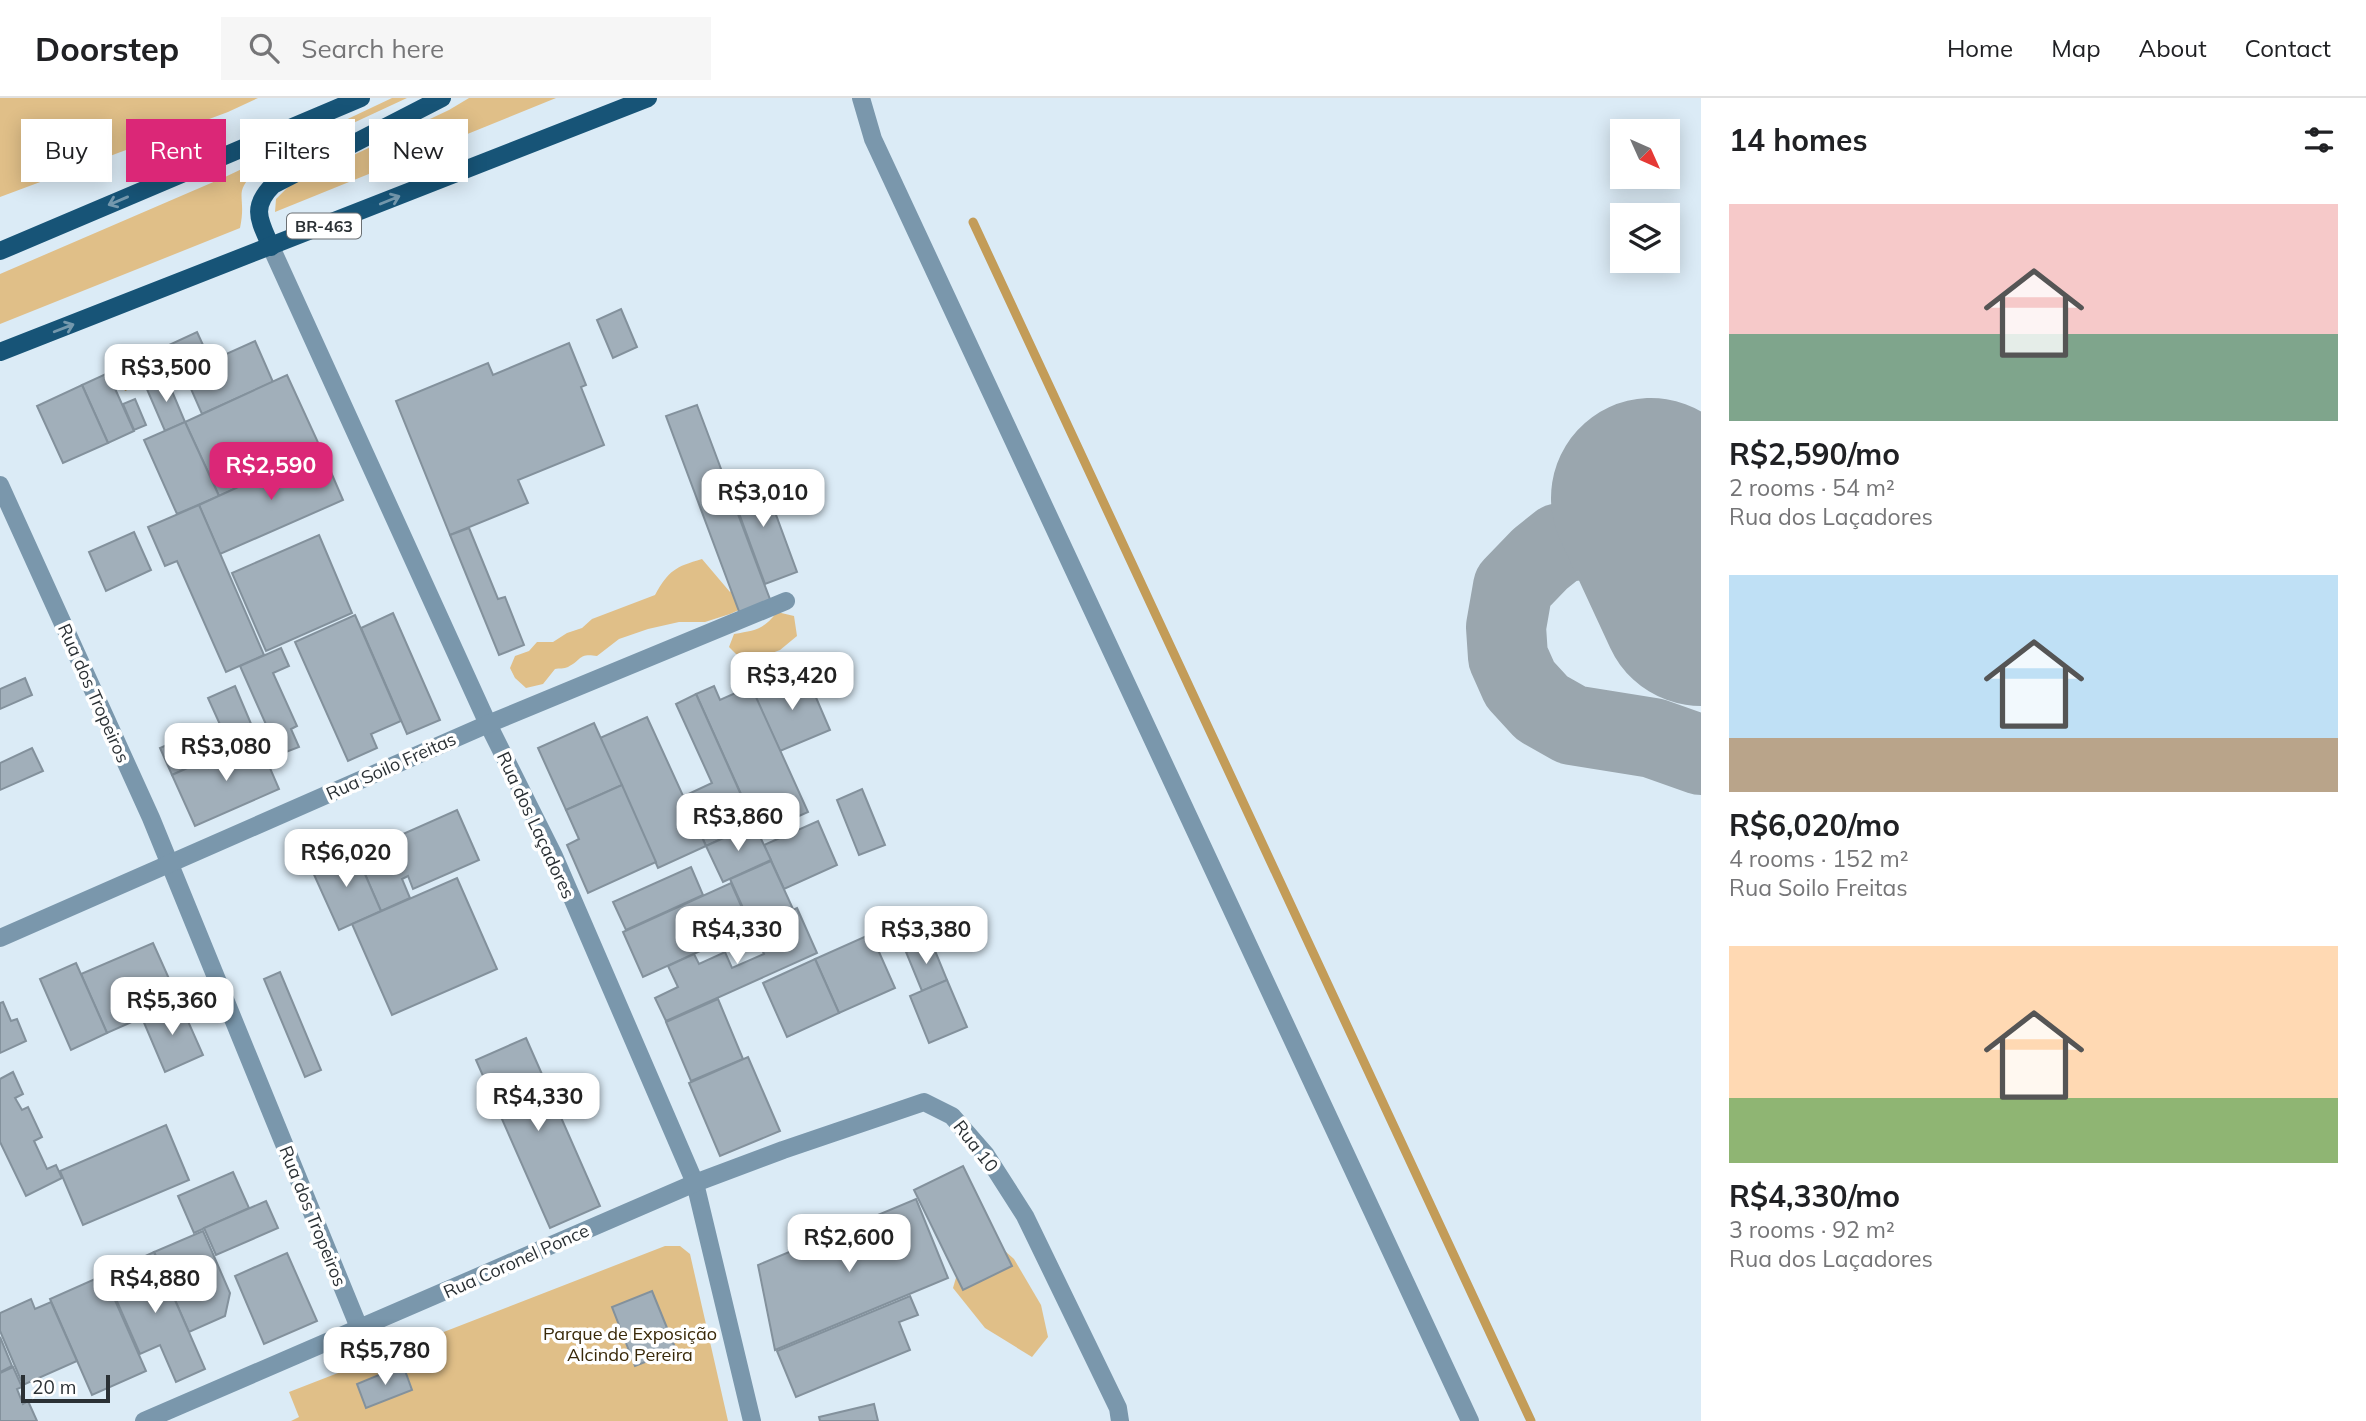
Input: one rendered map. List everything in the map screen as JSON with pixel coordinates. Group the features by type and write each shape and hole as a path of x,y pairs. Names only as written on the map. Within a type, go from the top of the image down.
{"main road":[{"path":"0,251 361,98"},
{"path":"271,247 261,223 259,208 262,197 273,185 442,98"},
{"name":"BR-463","path":"0,352 648,98"}],"street":[{"path":"861,98 873,139 1471,1421"},
{"name":"Rua dos Laçadores","path":"271,247 488,724 554,856 695,1184 752,1421"},
{"name":"Rua dos Tropeiros","path":"0,485 151,818 360,1330"},
{"name":"Rua Soilo Freitas","path":"0,938 488,724 786,601"},
{"name":"Rua 10","path":"695,1184 783,1150 924,1102 952,1116 986,1155 1025,1216 1118,1408 1120,1421"},
{"name":"Rua Coronel Ponce","path":"144,1421 695,1184"}],"green space":[{"path":"0,98 258,98 209,119 126,119 126,150 112,155 112,119 21,119 21,182 40,182 0,197"},
{"path":"392,98 407,98 355,122 355,119 348,119"},
{"path":"469,98 556,98 468,134 468,119 430,119"},
{"path":"369,148 369,174 355,180 355,154"},
{"path":"240,170 240,182 246,182 242,193 240,228 0,324 0,274 213,182 226,182 226,177"},
{"path":"296,182 349,182 275,212 276,199"},
{"path":"752,558 766,568 763,599 730,614 705,622 679,622 619,639 597,656 583,656 568,667 555,669 543,684 526,688 515,678 510,668 515,656 529,651 537,642 553,642 582,628 592,619 655,595 664,580 679,567 702,559 730,592"},
{"path":"777,612 794,616 797,636 780,650 745,663 729,647 734,634 758,628"},
{"path":"989,1237 1014,1259 1041,1305 1048,1337 1032,1357 985,1328 953,1288 963,1254"},
{"name":"Parque de Exposição Alcindo Pereira","path":"665,1246 680,1246 690,1254 728,1421 291,1421 299,1417 289,1392"}],"shaded area":[{"path":"158,351 167,373 125,391 116,369"}],"building":[{"path":"621,309 637,347 613,358 597,320"},
{"path":"197,332 203,345 174,358 169,345"},
{"path":"255,341 273,382 202,414 184,373"},
{"path":"569,343 586,385 581,387 604,445 518,480 528,503 450,535 396,401 488,363 493,375"},
{"path":"108,373 134,431 108,443 82,385"},
{"path":"287,375 321,449 219,496 185,422"},
{"path":"166,377 185,422 165,431 146,387"},
{"path":"82,385 108,443 63,463 37,406"},
{"path":"135,399 146,425 134,430 123,404"},
{"path":"697,405 771,602 740,614 666,416"},
{"path":"185,422 219,496 177,514 144,440"},
{"path":"321,449 343,500 220,554 199,505"},
{"path":"761,474 797,572 765,584 729,486"},
{"path":"199,505 264,655 226,672 177,561 165,566 148,527"},
{"path":"469,528 498,599 505,597 524,645 499,655 450,535"},
{"path":"134,532 151,570 106,591 89,552"},
{"path":"319,535 352,613 266,651 232,573"},
{"path":"393,613 440,720 407,734 361,628"},
{"path":"355,615 401,721 371,734 377,748 348,761 295,642"},
{"path":"281,648 289,666 273,673 297,726 291,729 299,747 286,752 278,734 272,738 240,666"},
{"path":"805,672 830,730 780,751 754,694"},
{"path":"25,678 32,695 0,709 0,689"},
{"path":"235,686 257,738 231,749 208,698"},
{"path":"714,686 720,700 751,686 808,812 759,834 696,694"},
{"path":"696,694 754,824 706,846 684,796 712,783 676,704"},
{"path":"647,717 706,846 658,868 600,738"},
{"path":"594,723 622,785 566,810 538,748"},
{"path":"187,736 199,763 172,775 160,748"},
{"path":"257,738 279,789 195,826 172,775 205,760 209,768 225,761 222,753"},
{"path":"32,748 43,771 0,790 0,763"},
{"path":"622,785 656,862 588,893 567,845 579,839 566,810"},
{"path":"862,789 885,845 859,855 837,800"},
{"path":"457,810 479,860 413,889 408,876 402,879 410,898 381,911 354,849 375,840 387,867 403,859 394,838"},
{"path":"818,821 837,865 784,889 764,845"},
{"path":"754,824 771,860 723,882 706,846"},
{"path":"354,849 381,911 339,930 311,868"},
{"path":"771,861 793,909 752,928 730,879"},
{"path":"691,867 703,895 626,930 613,902"},
{"path":"457,878 497,969 392,1015 352,924"},
{"path":"731,883 751,928 643,977 623,932"},
{"path":"797,908 817,953 666,1021 655,998 678,987 668,966 694,954 699,964 725,952 732,968 764,954 753,928"},
{"path":"871,934 895,988 839,1013 815,959"},
{"path":"931,941 947,980 922,991 906,952"},
{"path":"153,943 179,1001 107,1033 81,974"},
{"path":"815,959 839,1013 787,1037 763,983"},
{"path":"76,963 107,1033 71,1050 40,979"},
{"path":"280,972 321,1070 305,1077 264,979"},
{"path":"947,980 967,1027 929,1043 910,996"},
{"path":"718,999 743,1059 691,1081 666,1022"},
{"path":"179,1001 203,1055 165,1072 142,1018"},
{"path":"3,1002 11,1021 17,1019 26,1041 0,1053 0,1003"},
{"path":"526,1038 600,1206 550,1228 476,1060"},
{"path":"748,1057 780,1131 720,1156 689,1083"},
{"path":"13,1072 23,1094 15,1098 22,1110 28,1107 42,1137 34,1141 47,1169 56,1165 62,1178 26,1196 0,1142 0,1079"},
{"path":"166,1125 189,1180 83,1225 60,1171"},
{"path":"963,1166 1012,1266 963,1290 914,1190"},
{"path":"233,1172 249,1208 194,1233 178,1196"},
{"path":"916,1199 948,1278 775,1350 758,1265"},
{"path":"266,1201 278,1228 216,1255 204,1228"},
{"path":"203,1231 230,1293 225,1316 189,1332 154,1252"},
{"path":"154,1252 205,1369 176,1382 160,1345 140,1354 105,1274"},
{"path":"287,1253 317,1321 264,1344 235,1276"},
{"path":"104,1275 146,1371 92,1395 50,1299"},
{"path":"652,1291 676,1350 635,1366 612,1307"},
{"path":"910,1296 918,1315 899,1322 910,1350 796,1397 777,1351"},
{"path":"31,1299 35,1309 51,1302 77,1361 23,1385 0,1331 0,1313"},
{"path":"0,1337 12,1366 0,1372"},
{"path":"403,1365 412,1390 366,1408 357,1384"},
{"path":"13,1367 22,1387 17,1389 23,1404 28,1401 37,1421 0,1421 0,1373"},
{"path":"874,1404 878,1421 820,1421 819,1417"}],"waterway":[{"path":"973,222 1531,1421"}],"taxiway":[{"path":"1665,528 1560,543 1540,559 1513,587 1506,627 1508,657 1520,684 1542,708 1572,725 1653,738 1701,755"}],"runway":[{"path":"1651,498 1701,606"}]}
